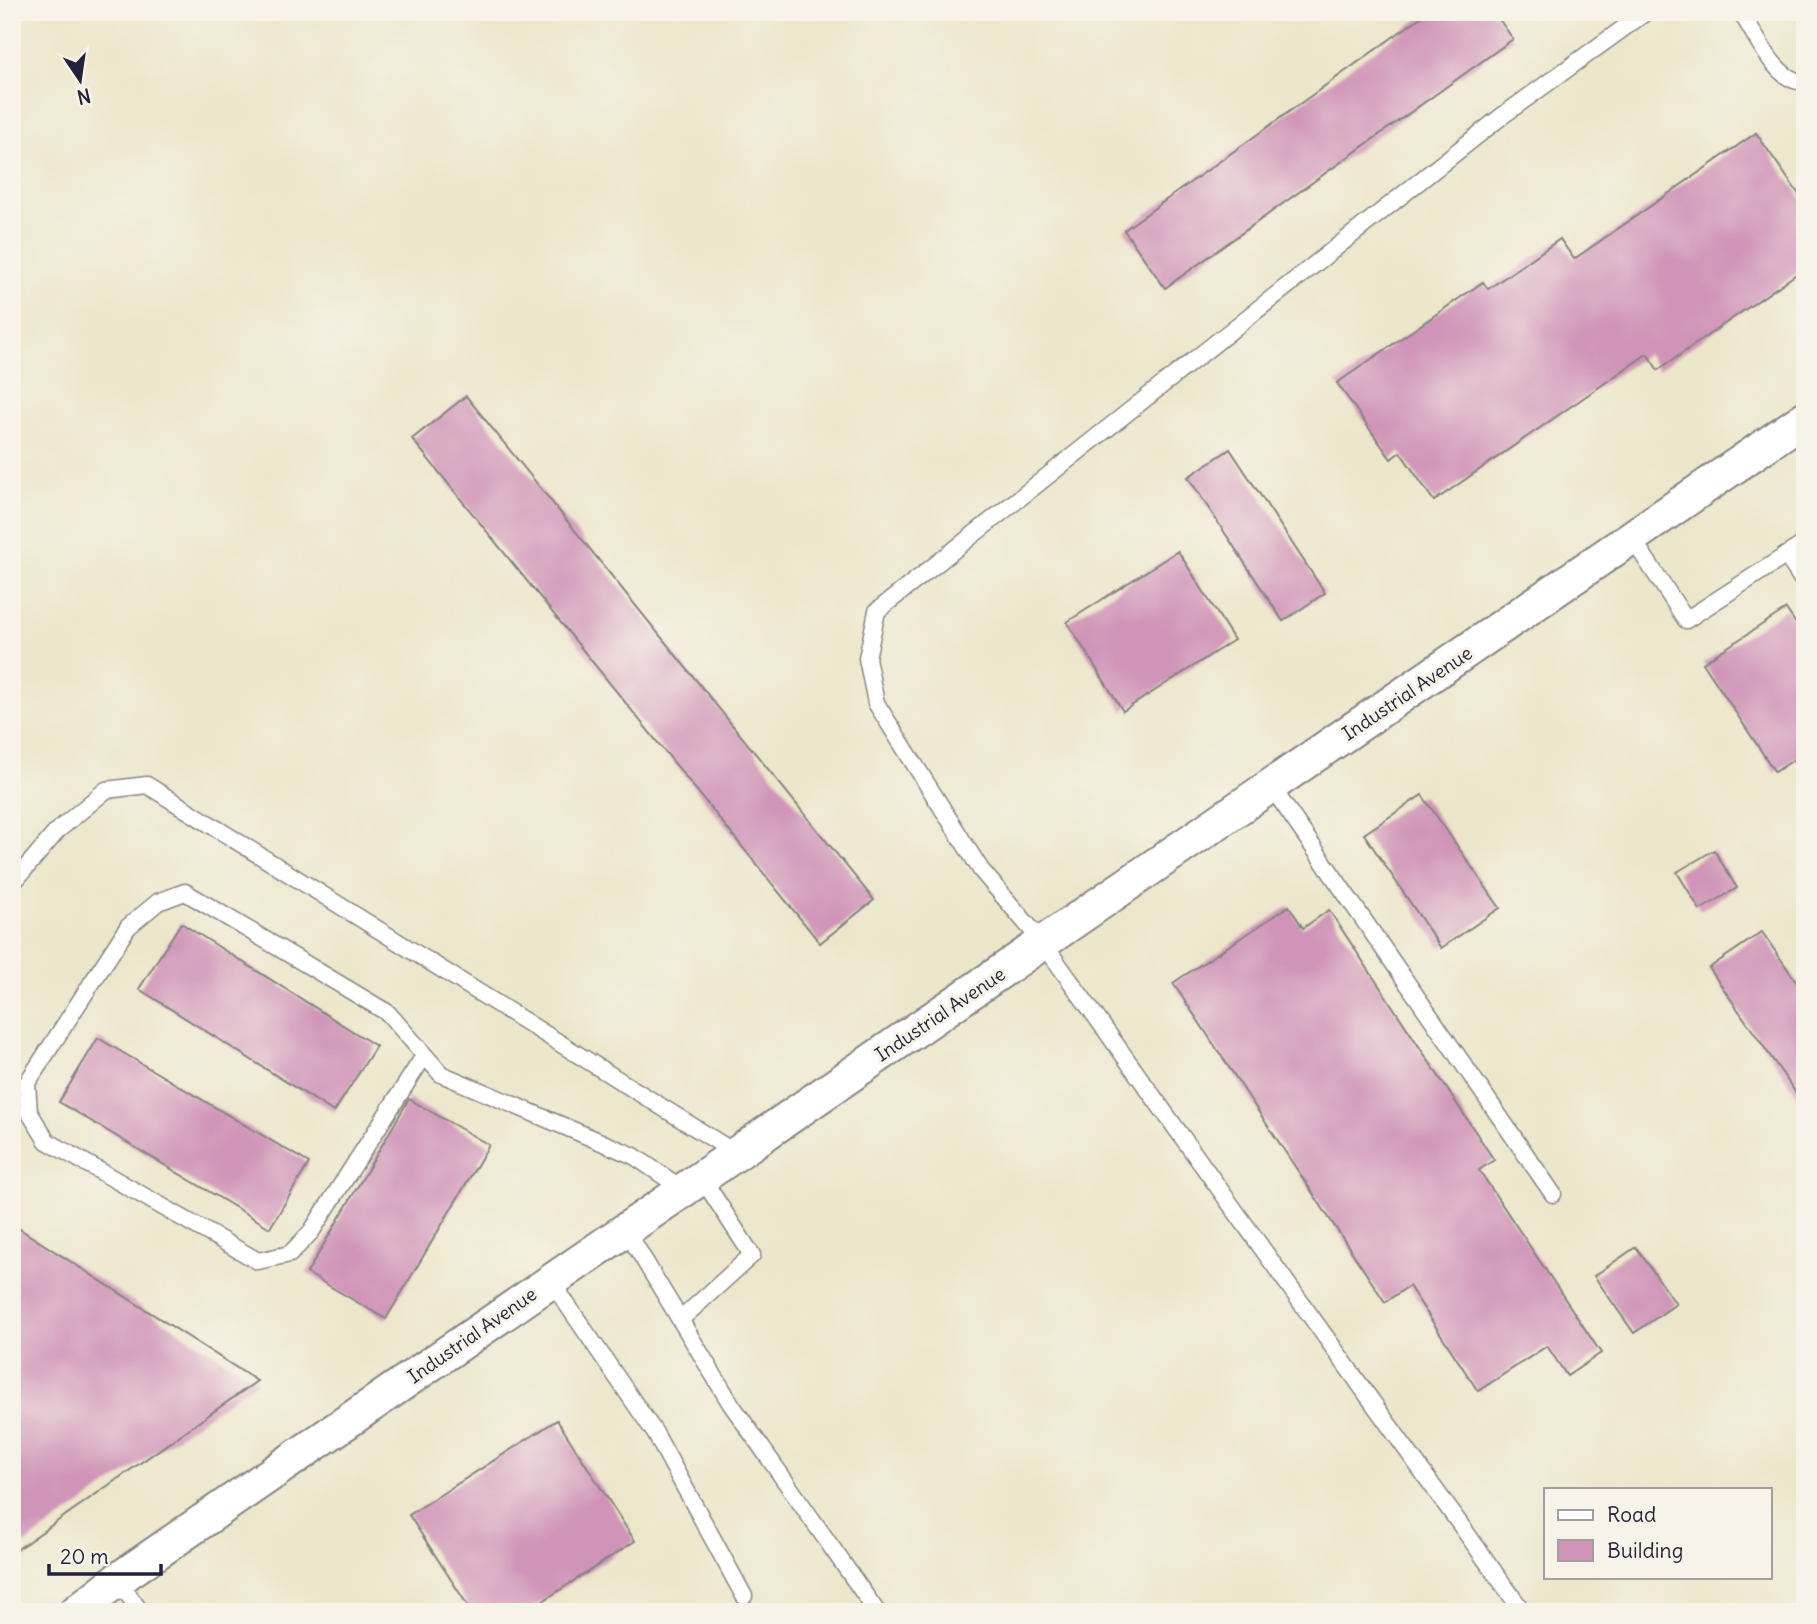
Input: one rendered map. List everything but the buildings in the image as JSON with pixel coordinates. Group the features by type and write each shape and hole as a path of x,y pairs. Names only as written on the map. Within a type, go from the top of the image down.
{"street":[{"name":"Industrial Avenue","path":"76,1612 117,1580 1805,418"}],"lane":[{"path":"1523,1612 1043,943 981,870 876,703 867,657 877,611 1502,116 1646,12"},
{"path":"1741,12 1781,75 1798,83 1805,81"},
{"path":"1632,538 1686,620 1805,542"},
{"path":"1786,555 1805,584"},
{"path":"12,884 58,830 106,790 147,785 737,1154"},
{"path":"1271,786 1553,1194"},
{"path":"424,1056 311,1232 290,1254 258,1261 47,1141 29,1112 27,1083 128,927 158,902 185,892 388,1013 441,1074 693,1184 752,1255 680,1320"},
{"path":"626,1230 731,1404 877,1612"},
{"path":"551,1281 655,1433 744,1596"},
{"path":"117,1580 141,1612"}]}
